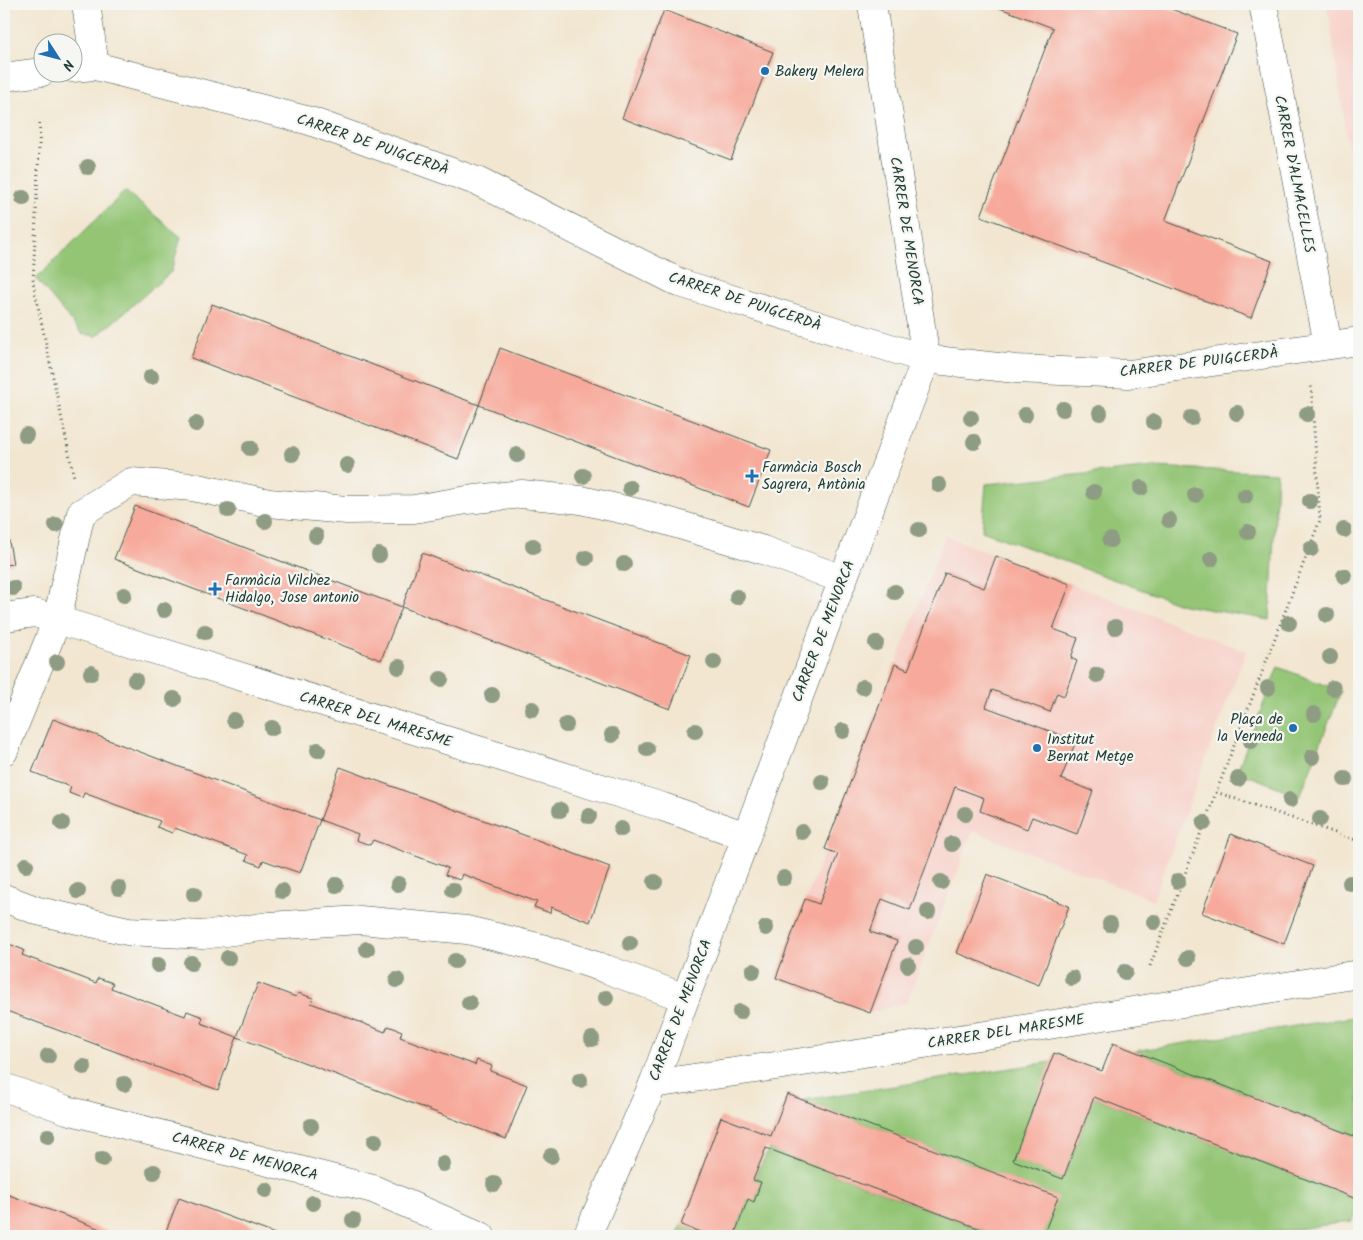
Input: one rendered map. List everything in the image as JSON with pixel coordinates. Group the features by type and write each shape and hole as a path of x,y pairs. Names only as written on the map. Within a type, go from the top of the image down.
{"street":[{"path":"84,67 86,4"},
{"name":"CARRER DE MENORCA","path":"587,1236 653,1084 926,359 872,4"},
{"name":"CARRER D'ALMACELLES","path":"1263,4 1328,345"},
{"name":"CARRER DE PUIGCERDÀ","path":"84,67 318,124 479,182 680,283 926,359 1016,369 1129,374 1359,342"},
{"path":"4,77 32,73"},
{"path":"4,751 57,620 81,513 131,482 194,487 269,503 347,510 414,508 522,494 582,500 647,515 763,550 842,580"},
{"name":"CARRER DEL MARESME","path":"4,617 35,613 663,807 746,836"},
{"path":"4,898 38,911 128,931 203,935 270,926 360,920 467,930 542,948 685,998"},
{"name":"CARRER DEL MARESME","path":"653,1084 999,1033 1359,974"},
{"name":"CARRER DE MENORCA","path":"4,1088 67,1110 373,1189 481,1236"}],"path":[{"path":"40,124 34,282 81,513"},
{"path":"1150,966 1320,520 1311,384"},
{"path":"1216,792 1359,841"}],"shaded area":[{"path":"1327,4 1359,4 1359,192 1354,188"},
{"name":"Institut Bernat Metge","path":"945,536 1246,651 1153,900 973,831 907,1002 870,1013 776,978"}],"green space":[{"path":"125,191 181,237 171,272 97,336 82,334 36,279"},
{"path":"1154,467 1277,473 1270,620 1183,605 982,531 986,484"},
{"path":"1278,667 1341,691 1300,796 1237,771"},
{"path":"1359,1016 1359,1138 1134,1051"},
{"path":"1051,1062 1014,1160 1063,1179 1094,1097 1359,1200 1352,1221 1252,1236 1043,1236 1057,1197 803,1100"},
{"path":"769,1149 998,1236 734,1236 748,1199 754,1201 761,1183 753,1180"},
{"path":"681,1225 711,1236 677,1236"}],"building":[{"path":"989,4 1158,4 1237,34 1165,221 1272,261 1251,318 981,216 1053,28"},
{"path":"664,10 773,52 731,160 622,118"},
{"path":"212,304 479,405 458,459 191,358"},
{"path":"500,348 771,450 749,507 479,405"},
{"path":"135,506 402,607 381,660 114,559"},
{"path":"4,524 6,524 13,564 4,565"},
{"path":"422,553 691,655 670,709 402,607"},
{"path":"996,556 1070,584 1053,629 1078,638 1071,658 1077,661 1064,696 1057,693 1050,712 992,690 986,707 1076,741 1061,779 1093,791 1077,834 1032,817 1027,829 980,811 984,798 955,787 910,910 882,899 870,932 897,941 870,1013 776,978 805,899 819,904 838,854 825,849 895,664 908,670 945,573 984,588"},
{"path":"53,719 320,820 300,873 263,860 261,866 246,860 248,855 175,828 172,833 157,827 160,821 84,793 82,798 69,793 71,787 32,772"},
{"path":"340,767 610,867 590,922 551,907 550,913 534,907 537,902 462,874 460,880 445,875 448,868 373,840 370,845 356,840 358,834 320,820"},
{"path":"1231,834 1313,866 1284,944 1202,913"},
{"path":"987,874 1069,906 1039,985 957,953"},
{"path":"9,944 24,950 22,955 96,983 98,978 113,983 111,988 185,1016 187,1011 203,1017 201,1023 237,1037 218,1090 4,1010 4,948 7,950"},
{"path":"258,983 296,997 298,993 313,998 311,1003 385,1032 388,1026 402,1031 400,1037 475,1065 477,1060 492,1066 490,1071 527,1085 506,1139 237,1037"},
{"path":"1113,1043 1359,1138 1359,1200 1094,1097 1063,1179 1013,1160 1054,1053 1102,1071"},
{"path":"787,1094 1058,1197 1043,1236 999,1236 766,1148 753,1180 761,1182 754,1202 748,1199 734,1236 711,1236 681,1225 721,1117 771,1136"},
{"path":"4,1193 119,1236 4,1236"},
{"path":"179,1198 267,1231 280,1236 164,1236"}],"place":[{"name":"Bakery Melera","path":"765,71"},
{"name":"Farmàcia Bosch Sagrera, Antònia","path":"752,476"},
{"name":"Farmàcia Vilchez Hidalgo, Jose antonio","path":"215,589"},
{"name":"Plaça de la Verneda","path":"1293,728"},
{"name":"Institut Bernat Metge","path":"1037,748"}]}
